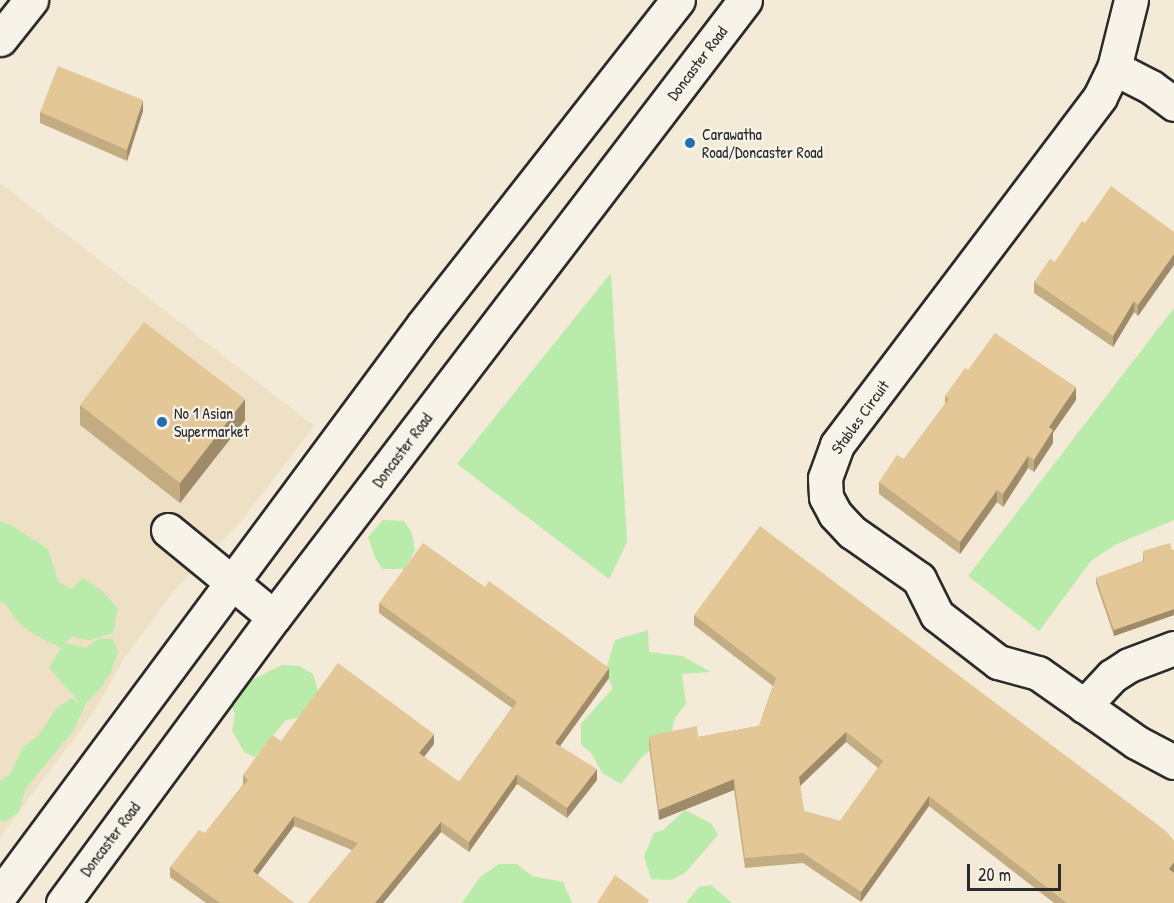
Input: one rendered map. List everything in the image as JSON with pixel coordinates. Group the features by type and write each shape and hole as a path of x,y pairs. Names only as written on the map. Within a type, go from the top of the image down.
{"main road":[{"path":"0,39 31,0"},
{"path":"0,895 423,325 678,0"},
{"name":"Doncaster Road","path":"75,899 274,617 745,0"},
{"name":"Stables Circuit","path":"1131,0 1114,68 1100,97 837,445 825,478 826,496 835,514 852,532 919,579 937,615 998,662 1038,673 1136,742 1174,762"},
{"path":"1114,68 1151,87 1174,104"},
{"path":"168,530 274,617"},
{"path":"1084,706 1112,675 1129,665 1174,648"}],"shaded area":[{"path":"0,183 314,426 242,520 176,588 125,657 93,713 0,837"}],"green space":[{"path":"611,273 627,542 609,579 457,464"},
{"path":"1174,308 1174,520 1115,545 1091,561 1039,631 968,576"},
{"path":"383,520 404,521 412,533 415,550 405,569 382,569 375,557 368,537"},
{"path":"0,521 48,549 58,581 71,589 83,578 102,591 118,608 113,633 89,640 71,637 65,643 86,648 99,638 113,639 118,652 111,672 100,689 87,702 73,731 26,788 19,812 4,822 0,820 0,781 10,774 24,746 39,735 56,709 71,698 80,703 49,668 61,648 33,634 17,621 6,605 0,601"},
{"path":"648,630 649,652 682,656 711,672 682,674 686,704 674,719 672,732 642,757 621,784 602,773 592,754 581,744 581,724 613,688 605,672 615,640"},
{"path":"282,665 299,666 313,674 320,698 307,716 286,720 255,757 244,752 232,731 235,713 230,704 242,685"},
{"path":"685,810 711,823 718,835 685,873 671,880 651,879 644,856 654,833 663,830"},
{"path":"499,864 517,864 532,876 563,882 572,903 462,903 480,877"},
{"path":"711,885 732,903 686,903 699,887"}],"building":[{"path":"58,66 143,100 127,150 40,112"},
{"path":"1111,186 1174,232 1174,254 1138,305 1134,301 1113,336 1034,282 1050,259 1055,262 1082,221 1085,223"},
{"name":"No 1 Asian Supermarket","path":"144,322 245,399 180,483 80,405"},
{"path":"995,333 1076,387 1049,427 1053,430 1034,460 1028,456 1003,494 997,490 960,542 879,482 897,455 904,459 949,399 945,396 965,368 968,370"},
{"path":"760,526 1166,831 1174,841 1174,862 1169,869 1174,873 1174,903 1067,903 929,796 861,892 803,853 745,858 734,779 659,810 649,736 697,726 698,737 759,726 776,678 694,615","holes":["846,732 883,761 840,821 804,811 799,777"]},
{"path":"423,543 485,587 489,581 609,668 555,743 597,769 567,808 517,774 469,842 441,822 375,903 308,903 358,843 294,816 253,871 294,903 220,903 170,867 199,830 205,833 248,780 243,775 272,735 281,741 338,663 434,734 419,753 459,782 517,702 379,603"},
{"path":"1170,543 1172,551 1174,550 1174,609 1114,630 1096,578 1144,561 1143,551"},
{"path":"615,875 649,900 647,903 597,903"}],"place":[{"name":"Carawatha Road/Doncaster Road","path":"690,143"},
{"name":"No 1 Asian Supermarket","path":"162,422"}]}
